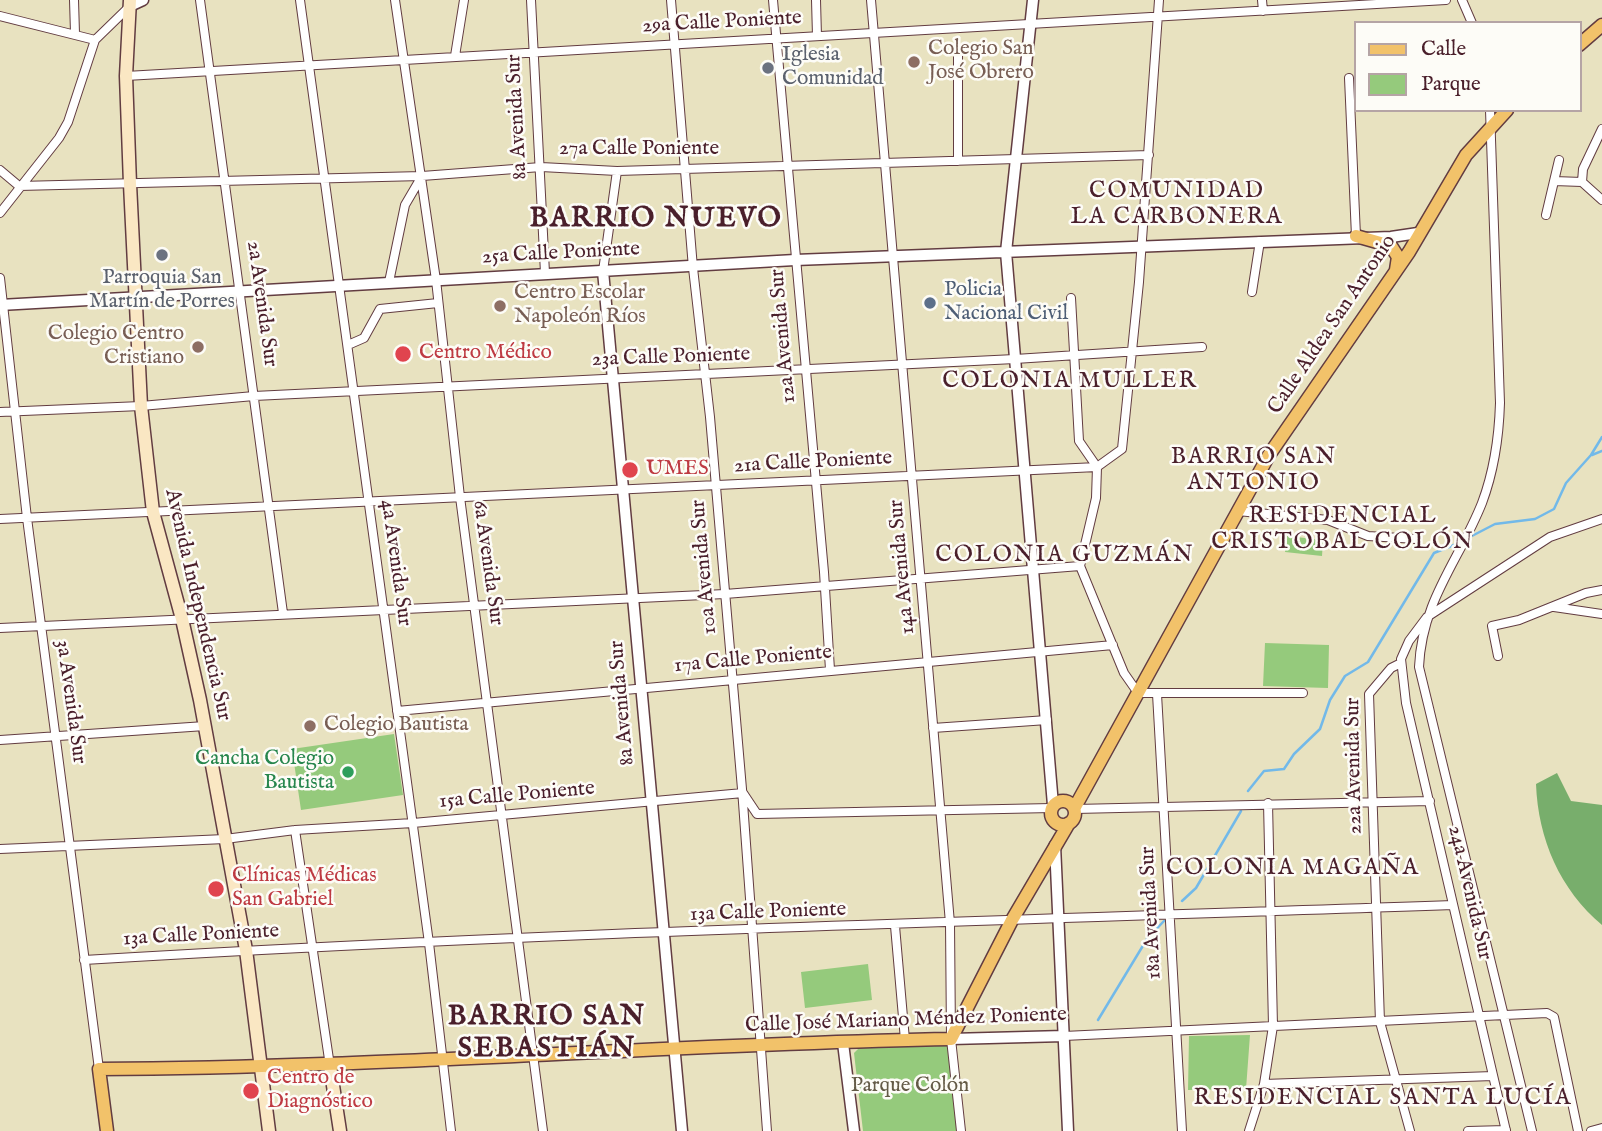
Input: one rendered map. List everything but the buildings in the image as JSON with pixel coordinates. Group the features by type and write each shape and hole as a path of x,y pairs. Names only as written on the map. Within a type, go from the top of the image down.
{"main road":[{"name":"Avenida Independencia Sur","path":"130,3 126,76 130,184 141,405 153,512 182,619 205,726 246,950 269,1131"},
{"path":"1581,43 1600,29"},
{"name":"Calle Aldea San Antonio","path":"1061,805 1083,791 1238,511 1303,400 1362,322 1466,155 1505,112"},
{"path":"1356,236 1391,246 1398,257 1396,270"},
{"path":"951,1039 1012,920 1069,823 1058,824 1061,805"},
{"path":"1055,845 1061,805"},
{"name":"Calle José Mariano Méndez Poniente","path":"99,1069 262,1069 760,1045 951,1039"},
{"path":"330,1066 340,1131"},
{"name":"3a Avenida Sur","path":"99,1069 107,1131"}],"street":[{"path":"74,0 75,33"},
{"path":"0,213 19,186 50,151 68,122 95,40 130,3 143,0"},
{"name":"2a Avenida Sur","path":"200,0 283,613"},
{"name":"4a Avenida Sur","path":"300,0 413,823 452,1131"},
{"name":"6a Avenida Sur","path":"395,0 406,59 436,280 460,498 543,1131"},
{"path":"455,56 464,0"},
{"name":"8a Avenida Sur","path":"531,0 545,273"},
{"name":"10a Avenida Sur","path":"671,0 693,268 716,485 743,793 767,1131"},
{"name":"12a Avenida Sur","path":"773,0 794,260 816,480 830,670"},
{"path":"816,0 817,36"},
{"name":"14a Avenida Sur","path":"871,0 950,923 951,1039 961,1131"},
{"path":"1032,0 1006,252 1035,569 1040,653 1047,720 1061,805"},
{"path":"1097,467 1122,449 1133,353 1159,0"},
{"path":"1262,0 1263,11"},
{"name":"29a Calle Poniente","path":"126,76 1263,11 1350,3 1446,0"},
{"path":"1462,0 1471,21"},
{"path":"0,16 95,40"},
{"path":"958,56 958,161"},
{"path":"1349,78 1356,236"},
{"path":"1490,112 1500,403 1498,435 1482,503 1435,594 1427,617 1420,649 1421,677 1532,1131"},
{"path":"1582,182 1583,169 1602,129"},
{"path":"1591,151 1602,157"},
{"name":"27a Calle Poniente","path":"19,186 422,176 541,167 617,171 1149,155"},
{"path":"1546,215 1559,160"},
{"path":"0,170 19,186"},
{"path":"603,271 617,171"},
{"path":"389,282 405,205 422,176"},
{"path":"1554,181 1582,182 1602,200"},
{"name":"25a Calle Poniente","path":"1,305 545,273 693,268 794,260 1418,233"},
{"path":"1252,292 1260,241"},
{"name":"8a Avenida Sur","path":"603,271 682,1131"},
{"name":"3a Avenida Sur","path":"0,278 1,305 54,736 71,845 99,1069"},
{"path":"1071,298 1079,441 1097,467 1096,498 1080,566 1124,673 1138,693 1303,693"},
{"path":"348,345 364,338 380,309 438,303"},
{"name":"23a Calle Poniente","path":"0,412 254,396 1133,353 1202,347"},
{"name":"21a Calle Poniente","path":"0,519 1097,467"},
{"path":"1238,511 1328,520 1368,537 1416,539"},
{"path":"1401,663 1409,641 1427,617 1550,537 1602,519"},
{"path":"0,628 383,608 475,608 632,597 725,594 1080,566"},
{"path":"1498,656 1492,626 1602,590"},
{"path":"1551,607 1602,614"},
{"name":"17a Calle Poniente","path":"397,711 489,705 640,688 1113,645"},
{"name":"24a Avenida Sur","path":"1401,663 1406,703 1506,1130"},
{"name":"22a Avenida Sur","path":"1401,663 1391,668 1369,694 1380,1022 1409,1131"},
{"name":"18a Avenida Sur","path":"1157,694 1171,914 1174,1028 1182,1131"},
{"path":"933,728 1047,720"},
{"path":"0,740 205,726"},
{"path":"743,793 757,814 1061,805 1163,807 1430,801"},
{"name":"15a Calle Poniente","path":"0,849 225,839 295,830 413,823 743,793"},
{"path":"1249,1131 1264,1084 1273,1026 1268,803"},
{"path":"295,830 330,1066"},
{"path":"1055,845 1068,1131"},
{"name":"13a Calle Poniente","path":"84,960 246,950 1271,909 1453,905"},
{"path":"895,926 905,1040"},
{"name":"Calle José Mariano Méndez Poniente","path":"951,1039 1550,1014 1554,1017 1578,1131"},
{"path":"843,1043 853,1131"},
{"path":"1264,1084 1493,1076"},
{"path":"1591,1131 1602,1128"},
{"path":"1468,1131 1506,1130"}],"green space":[{"path":"1287,536 1323,540 1322,556 1285,552"},
{"path":"1265,643 1329,645 1328,688 1263,686"},
{"name":"Cancha Colegio Bautista","path":"394,734 403,795 301,810 292,749"},
{"path":"1557,773 1571,801 1602,805 1602,925 1574,896 1563,880 1541,824 1536,784"},
{"path":"868,964 872,1000 805,1008 801,972"},
{"path":"1250,1035 1246,1089 1188,1090 1189,1036"},
{"name":"Parque Colón","path":"947,1041 953,1047 958,1131 863,1131 854,1053 862,1045"}],"waterway":[{"path":"1468,538 1495,524 1535,519 1554,509 1566,483 1591,455 1602,437"},
{"path":"1592,455 1602,451"},
{"path":"1248,791 1264,771 1284,769 1294,754 1320,729 1330,700 1345,676 1368,662 1434,553 1459,543"},
{"path":"1182,901 1196,888 1241,811"},
{"path":"1098,1020 1147,939 1164,921"}],"place":[{"name":"Colegio San José Obrero","path":"914,62"},
{"name":"Iglesia Comunidad","path":"768,68"},
{"name":"Parroquia San Martín de Porres","path":"162,255"},
{"name":"Policia Nacional Civil","path":"930,303"},
{"name":"Centro Escolar Napoleón Ríos","path":"500,306"},
{"name":"Colegio Centro Cristiano","path":"198,347"},
{"name":"Centro Médico","path":"403,354"},
{"name":"UMES","path":"630,470"},
{"name":"Colegio Bautista","path":"310,726"},
{"name":"Cancha Colegio Bautista","path":"348,772"},
{"name":"Clínicas Médicas San Gabriel","path":"216,889"},
{"name":"Centro de Diagnóstico","path":"251,1091"}],"district":[{"name":"COMUNIDAD LA CARBONERA","path":"1177,205"},
{"name":"BARRIO NUEVO","path":"656,220"},
{"name":"COLONIA MULLER","path":"1070,382"},
{"name":"BARRIO SAN ANTONIO","path":"1254,471"},
{"name":"RESIDENCIAL CRISTOBAL COLÓN","path":"1343,530"},
{"name":"COLONIA GUZMÁN","path":"1065,556"},
{"name":"COLONIA MAGAÑA","path":"1293,869"},
{"name":"BARRIO SAN SEBASTIÁN","path":"547,1034"},
{"name":"RESIDENCIAL SANTA LUCÍA","path":"1383,1099"}]}
